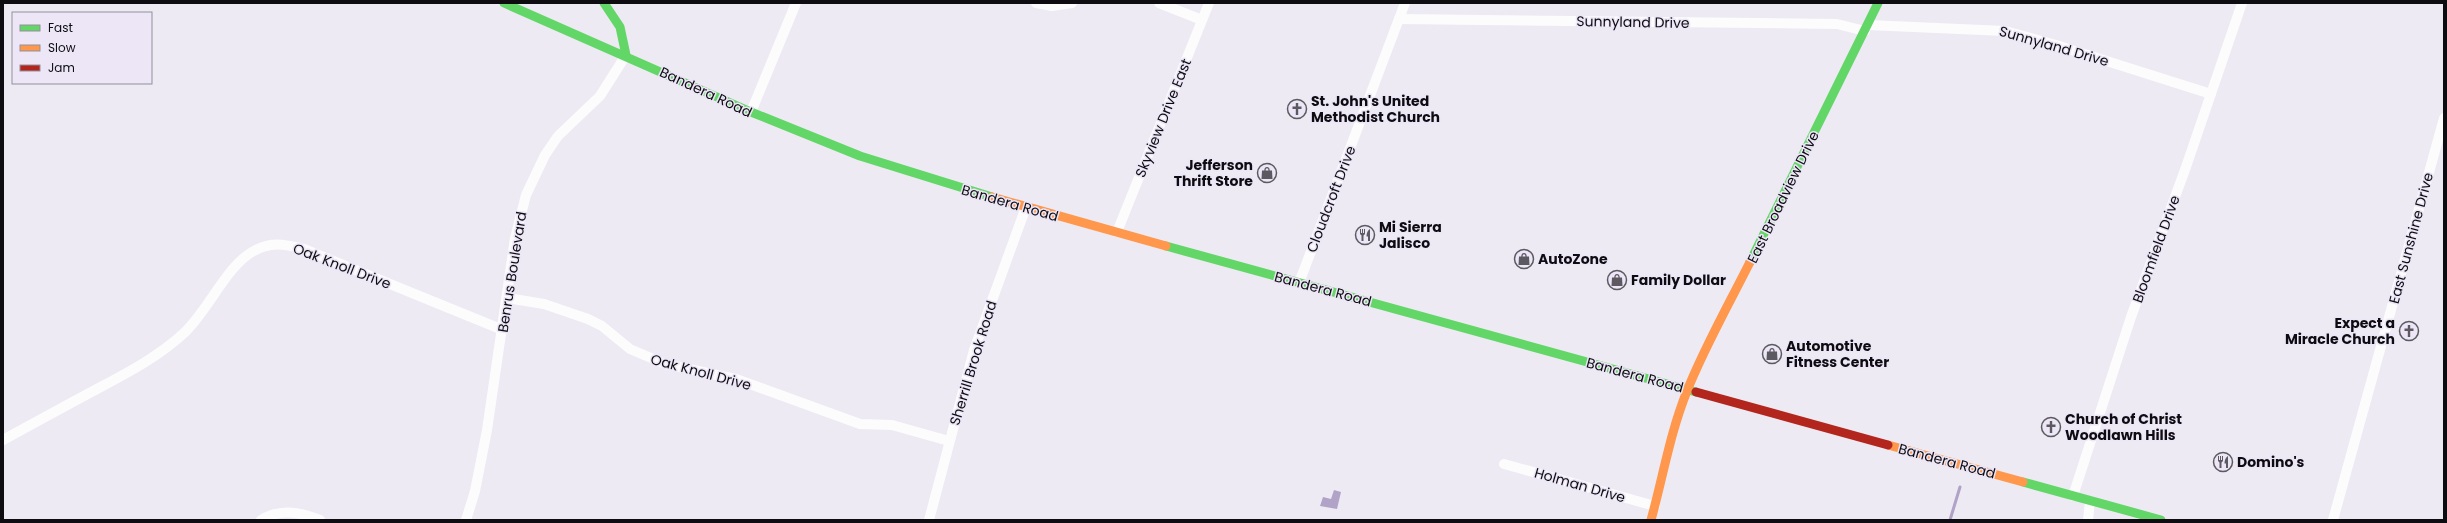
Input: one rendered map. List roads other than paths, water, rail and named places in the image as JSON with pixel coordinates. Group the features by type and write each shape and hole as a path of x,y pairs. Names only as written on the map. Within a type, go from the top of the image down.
{"main road":[{"path":"604,3 616,17 622,30 626,55"},
{"name":"East Broadview Drive","path":"1651,520 1670,440 1687,390 1878,3"},
{"name":"Bandera Road","path":"511,4 751,112 900,169 1026,207 1299,283 2161,520"}],"street":[{"path":"751,112 796,3"},
{"path":"1036,3 1059,6 1072,3"},
{"path":"1159,3 1202,20"},
{"name":"Skyview Drive East","path":"1117,232 1209,3"},
{"name":"Cloudcroft Drive","path":"1299,283 1405,3"},
{"name":"Bloomfield Drive","path":"2073,496 2131,317 2242,3"},
{"name":"Sunnyland Drive","path":"1399,19 1837,24 1866,28 2005,31 2056,44 2211,94"},
{"name":"Benrus Boulevard","path":"466,520 475,491 487,430 519,216 534,174 558,136 609,86 626,55"},
{"name":"East Sunshine Drive","path":"2333,520 2444,118"},
{"name":"Sherrill Brook Road","path":"929,520 974,350 1026,207"},
{"name":"Oak Knoll Drive","path":"3,440 142,364 172,343 201,316 234,268 249,253 268,244 282,243 304,249 503,330"},
{"name":"Oak Knoll Drive","path":"507,298 544,304 588,319 602,326 630,349 665,364 736,379 860,424 892,425 949,442"},
{"name":"Holman Drive","path":"1504,464 1655,506"},
{"path":"2088,520 2090,501"},
{"path":"260,520 282,511 302,514 320,520"}],"waterway":[{"path":"1950,520 1960,487"}],"place":[{"name":"St. John's United Methodist Church","path":"1297,109"},
{"name":"Jefferson Thrift Store","path":"1267,173"},
{"name":"Mi Sierra Jalisco","path":"1365,235"},
{"name":"AutoZone","path":"1524,259"},
{"name":"Family Dollar","path":"1617,280"},
{"name":"Expect a Miracle Church","path":"2409,331"},
{"name":"Automotive Fitness Center","path":"1772,354"},
{"name":"Church of Christ Woodlawn Hills","path":"2051,427"},
{"name":"Domino's","path":"2223,462"}]}
